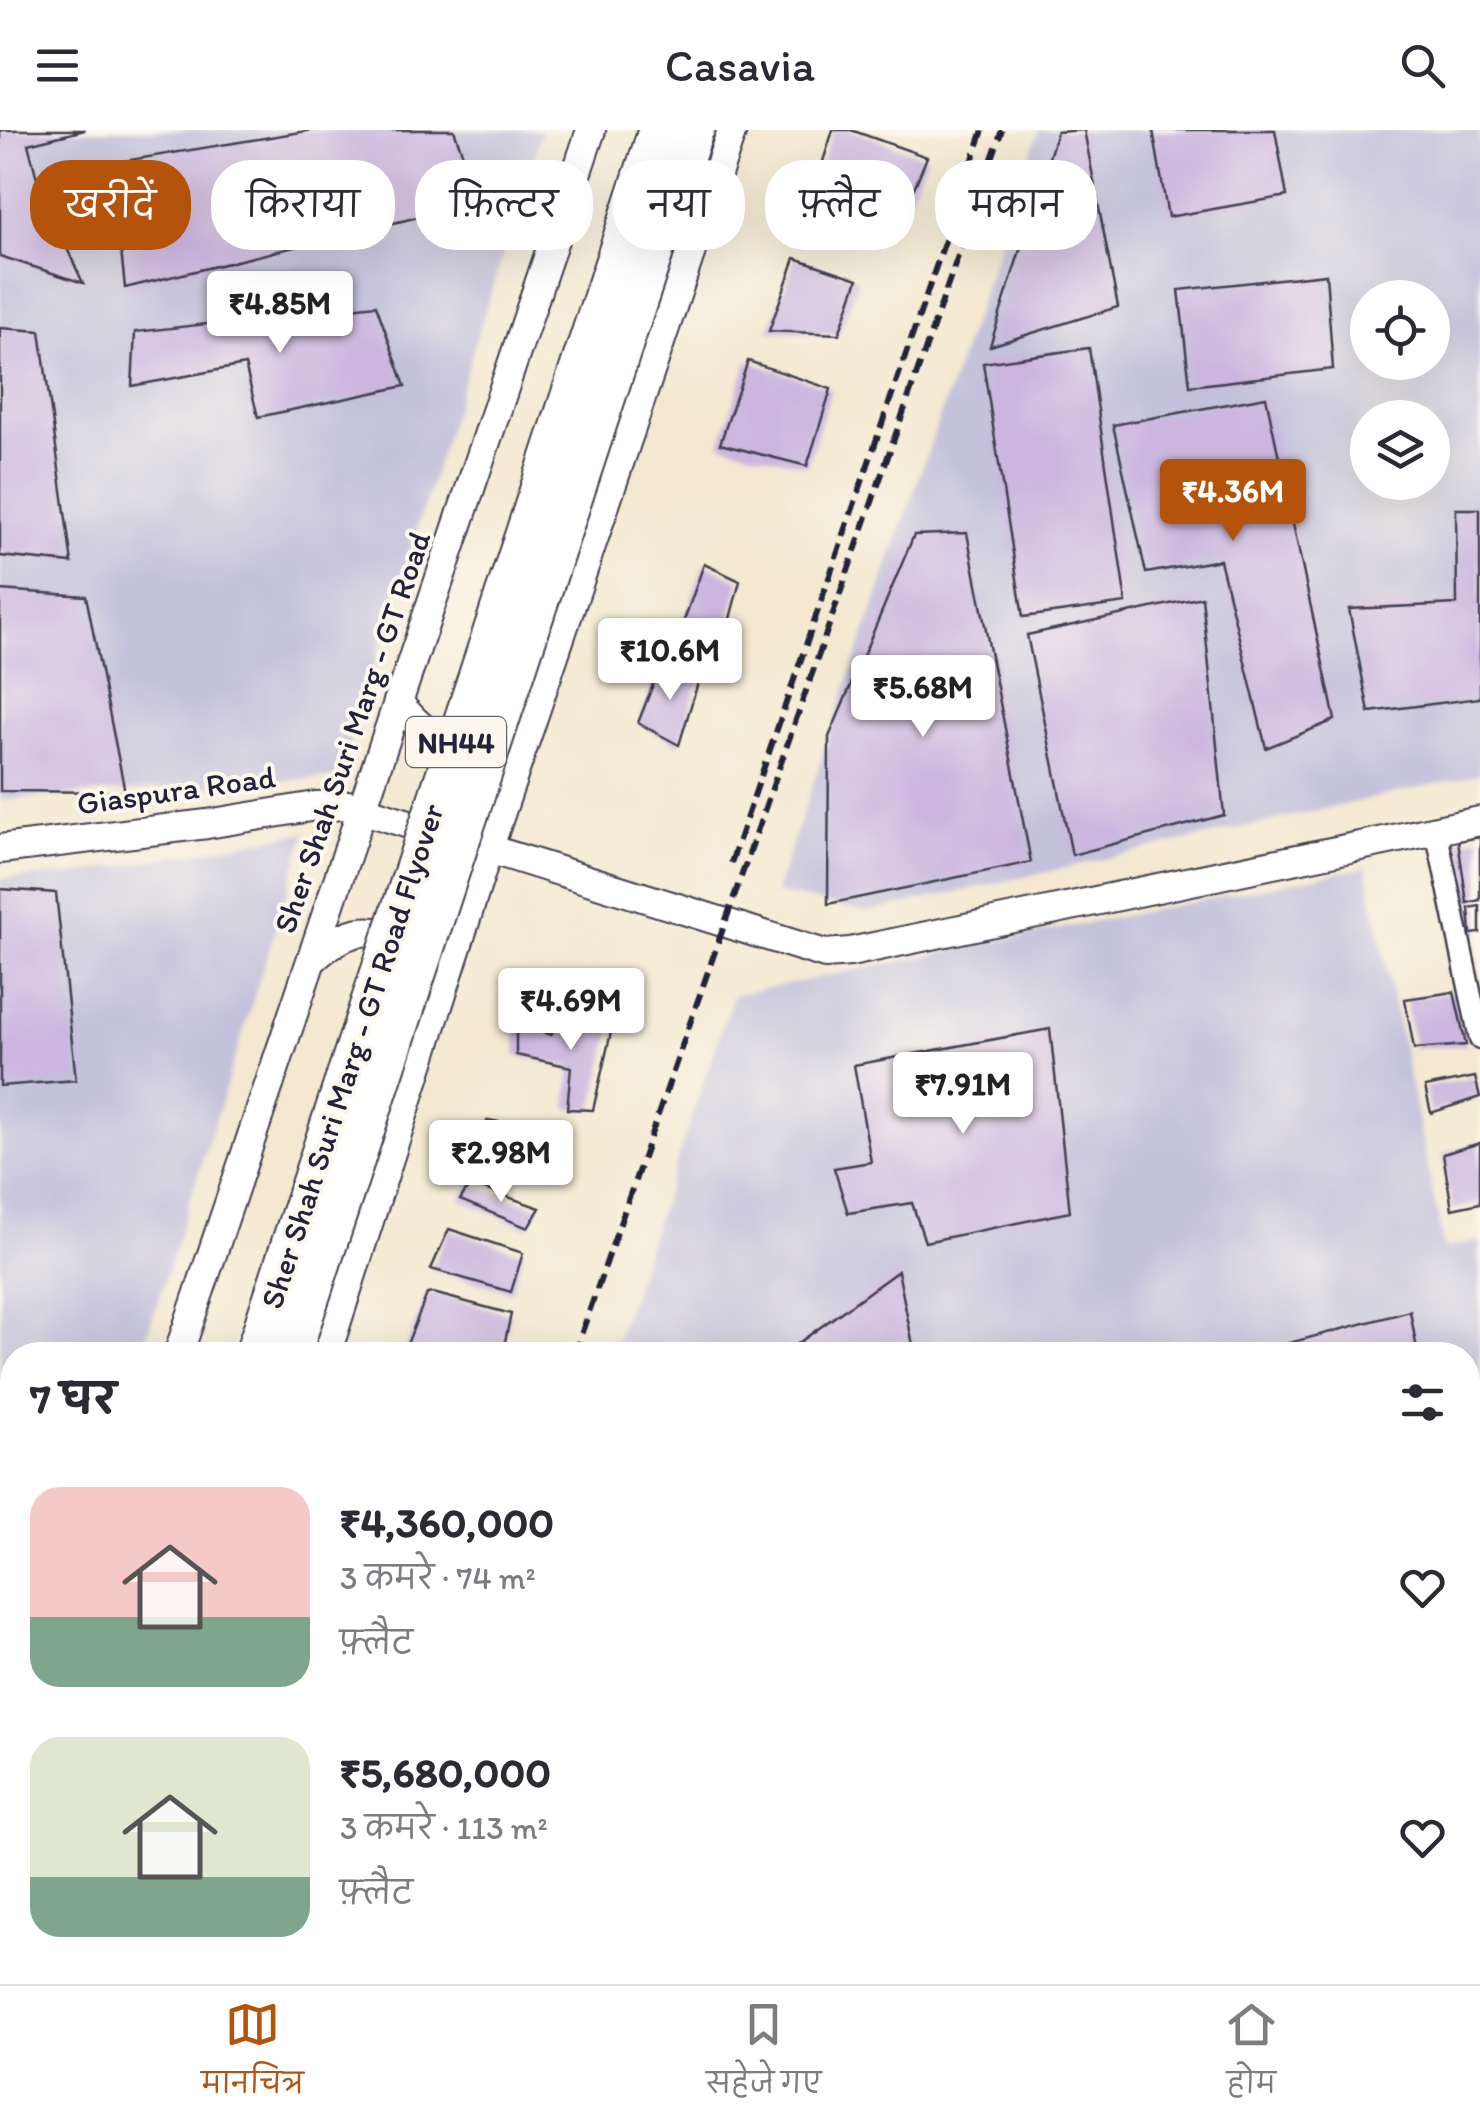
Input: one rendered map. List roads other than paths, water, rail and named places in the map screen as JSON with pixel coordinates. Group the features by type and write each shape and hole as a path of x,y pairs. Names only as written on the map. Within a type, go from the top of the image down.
{"highway":[{"name":"Sher Shah Suri Marg - GT Road Flyover","path":"258,1342 658,130"},
{"name":"Sher Shah Suri Marg - GT Road Flyover","path":"294,1342 694,130"}],"street":[{"name":"Sher Shah Suri Marg - GT Road","path":"182,1342 592,130"},
{"path":"330,1342 488,850 732,130"},
{"path":"398,702 422,729 452,747 487,753 522,749"},
{"name":"Giaspura Road","path":"0,849 333,804 362,809 826,954 1480,821"},
{"path":"1436,830 1480,1038"},
{"path":"312,960 333,941 360,931 388,932 414,945 424,956 433,967 442,994"}],"railway":[{"path":"731,863 983,130"},
{"path":"579,1342 1002,130"}]}
